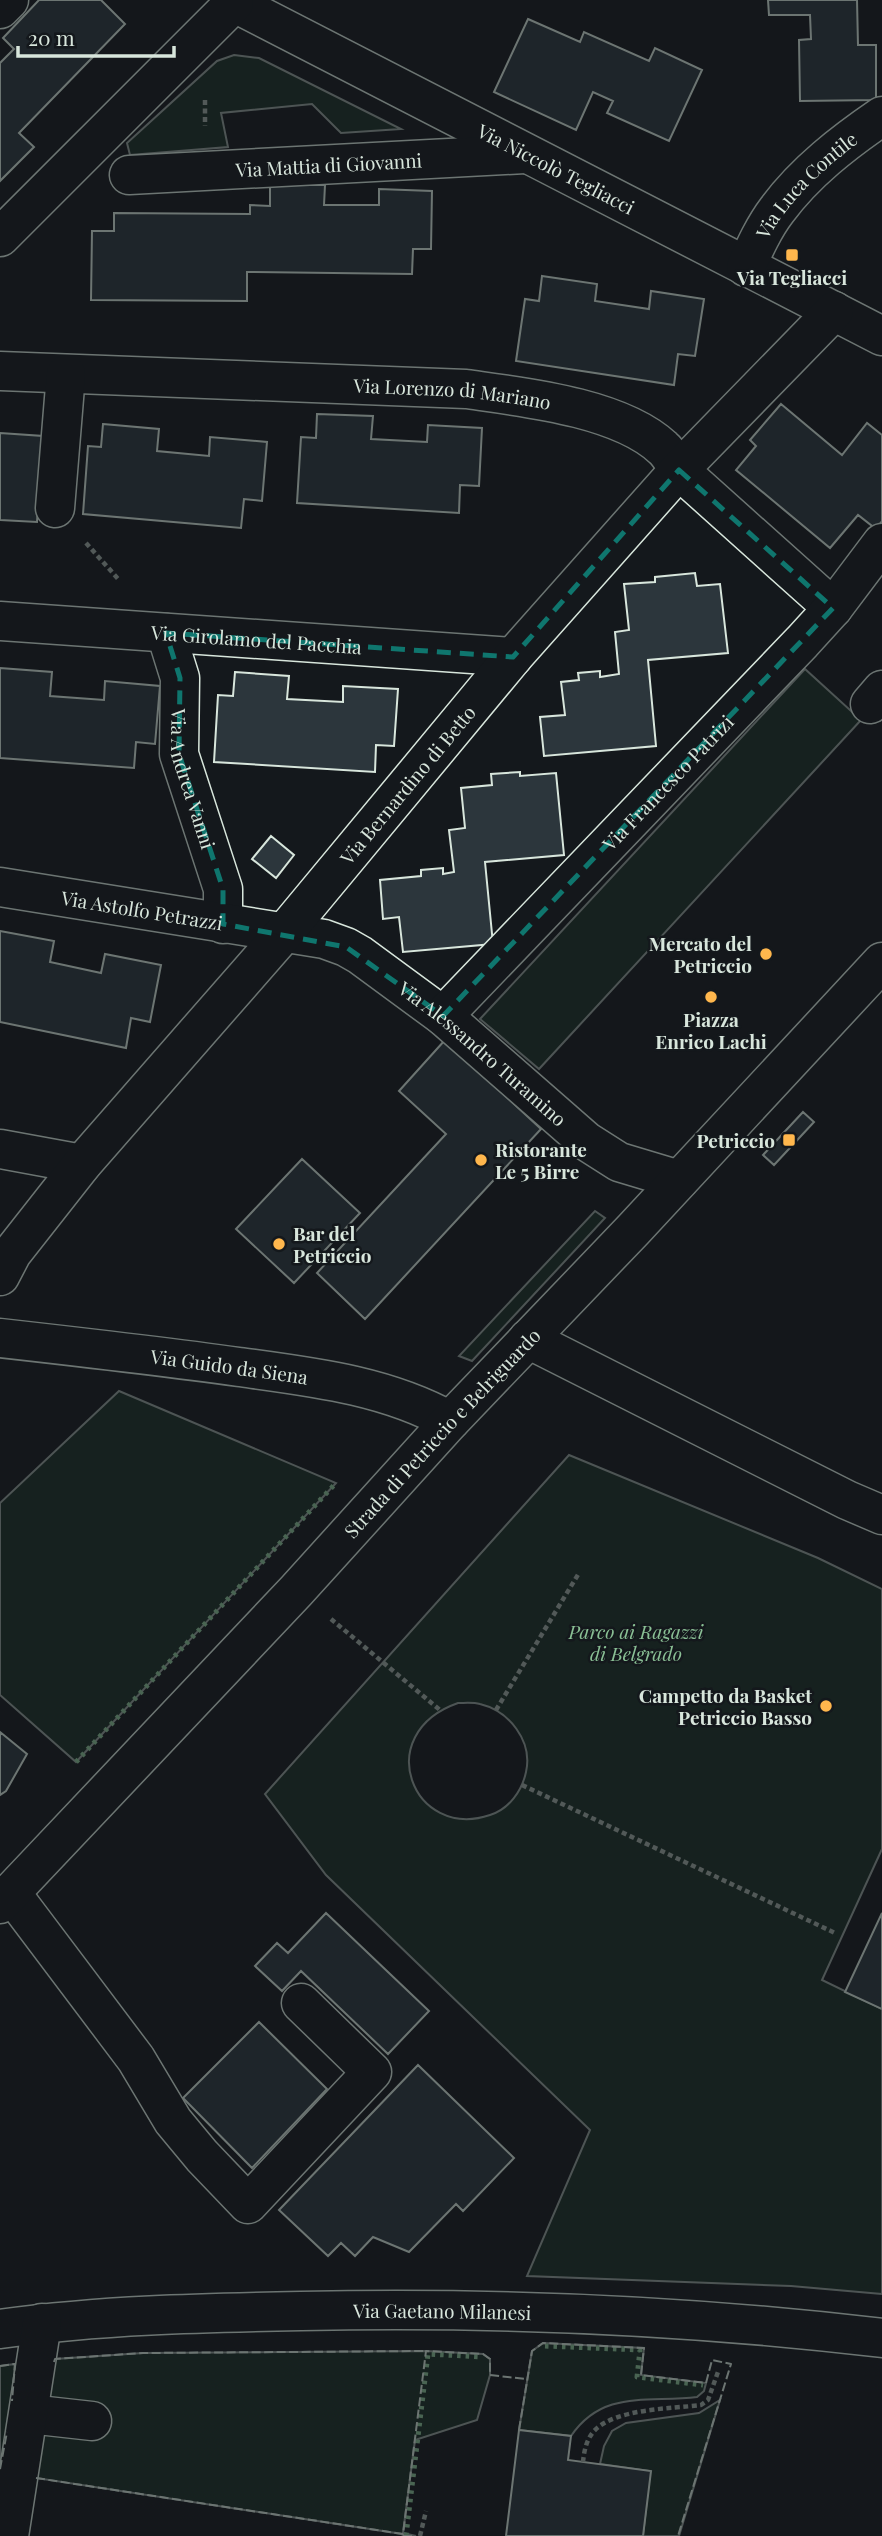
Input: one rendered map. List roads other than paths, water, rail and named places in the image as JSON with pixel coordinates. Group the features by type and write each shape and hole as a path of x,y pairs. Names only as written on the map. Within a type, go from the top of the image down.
{"street":[{"path":"0,9 9,0"},
{"path":"0,237 178,59 232,1"},
{"name":"Via Niccolò Tegliacci","path":"232,1 882,336"},
{"name":"Via Luca Contile","path":"746,267 768,224 801,183 855,135 882,116"},
{"name":"Via Mattia di Giovanni","path":"129,175 526,154"},
{"name":"Via Bernardino di Betto","path":"0,1276 12,1253 82,1164 284,933 513,657 679,470 834,311"},
{"name":"Via Lorenzo di Mariano","path":"0,371 466,389 584,411 631,427 665,449 679,470 833,608"},
{"path":"55,508 66,374"},
{"name":"Via Francesco Patrizi","path":"443,1016 833,608 882,543"},
{"name":"Via Girolamo del Pacchia","path":"0,621 513,657"},
{"name":"Via Andrea Vanni","path":"166,633 180,678 179,754 223,889 223,924"},
{"name":"Via Astolfo Petrazzi","path":"0,887 284,933"},
{"name":"Via Alessandro Turamino","path":"284,933 324,939 346,947 443,1016 586,1141 620,1161 647,1172 679,1180"},
{"name":"Strada di Petriccio e Belriguardo","path":"6,1899 296,1591 450,1421 882,962"},
{"path":"0,1149 82,1164"},
{"name":"Via Guido da Siena","path":"0,1338 207,1362 343,1383 408,1400 450,1421"},
{"path":"528,1339 847,1500 882,1515"},
{"path":"6,1899 136,2059 173,2121 248,2204 372,2072 301,2003"},
{"name":"Via Gaetano Milanesi","path":"0,2329 131,2315 392,2309 527,2310 729,2323 882,2338"},
{"path":"8,2522 29,2414 42,2323"},
{"path":"29,2414 92,2421"}],"place":[{"name":"Via Tegliacci","path":"792,255"},
{"name":"Mercato del Petriccio","path":"766,954"},
{"name":"Piazza Enrico Lachi","path":"711,997"},
{"name":"Petriccio","path":"789,1140"},
{"name":"Ristorante Le 5 Birre","path":"481,1160"},
{"name":"Bar del Petriccio","path":"279,1244"},
{"name":"Campetto da Basket Petriccio Basso","path":"826,1706"}],"park label":[{"name":"Parco ai Ragazzi di Belgrado","path":"636,1642"}]}
